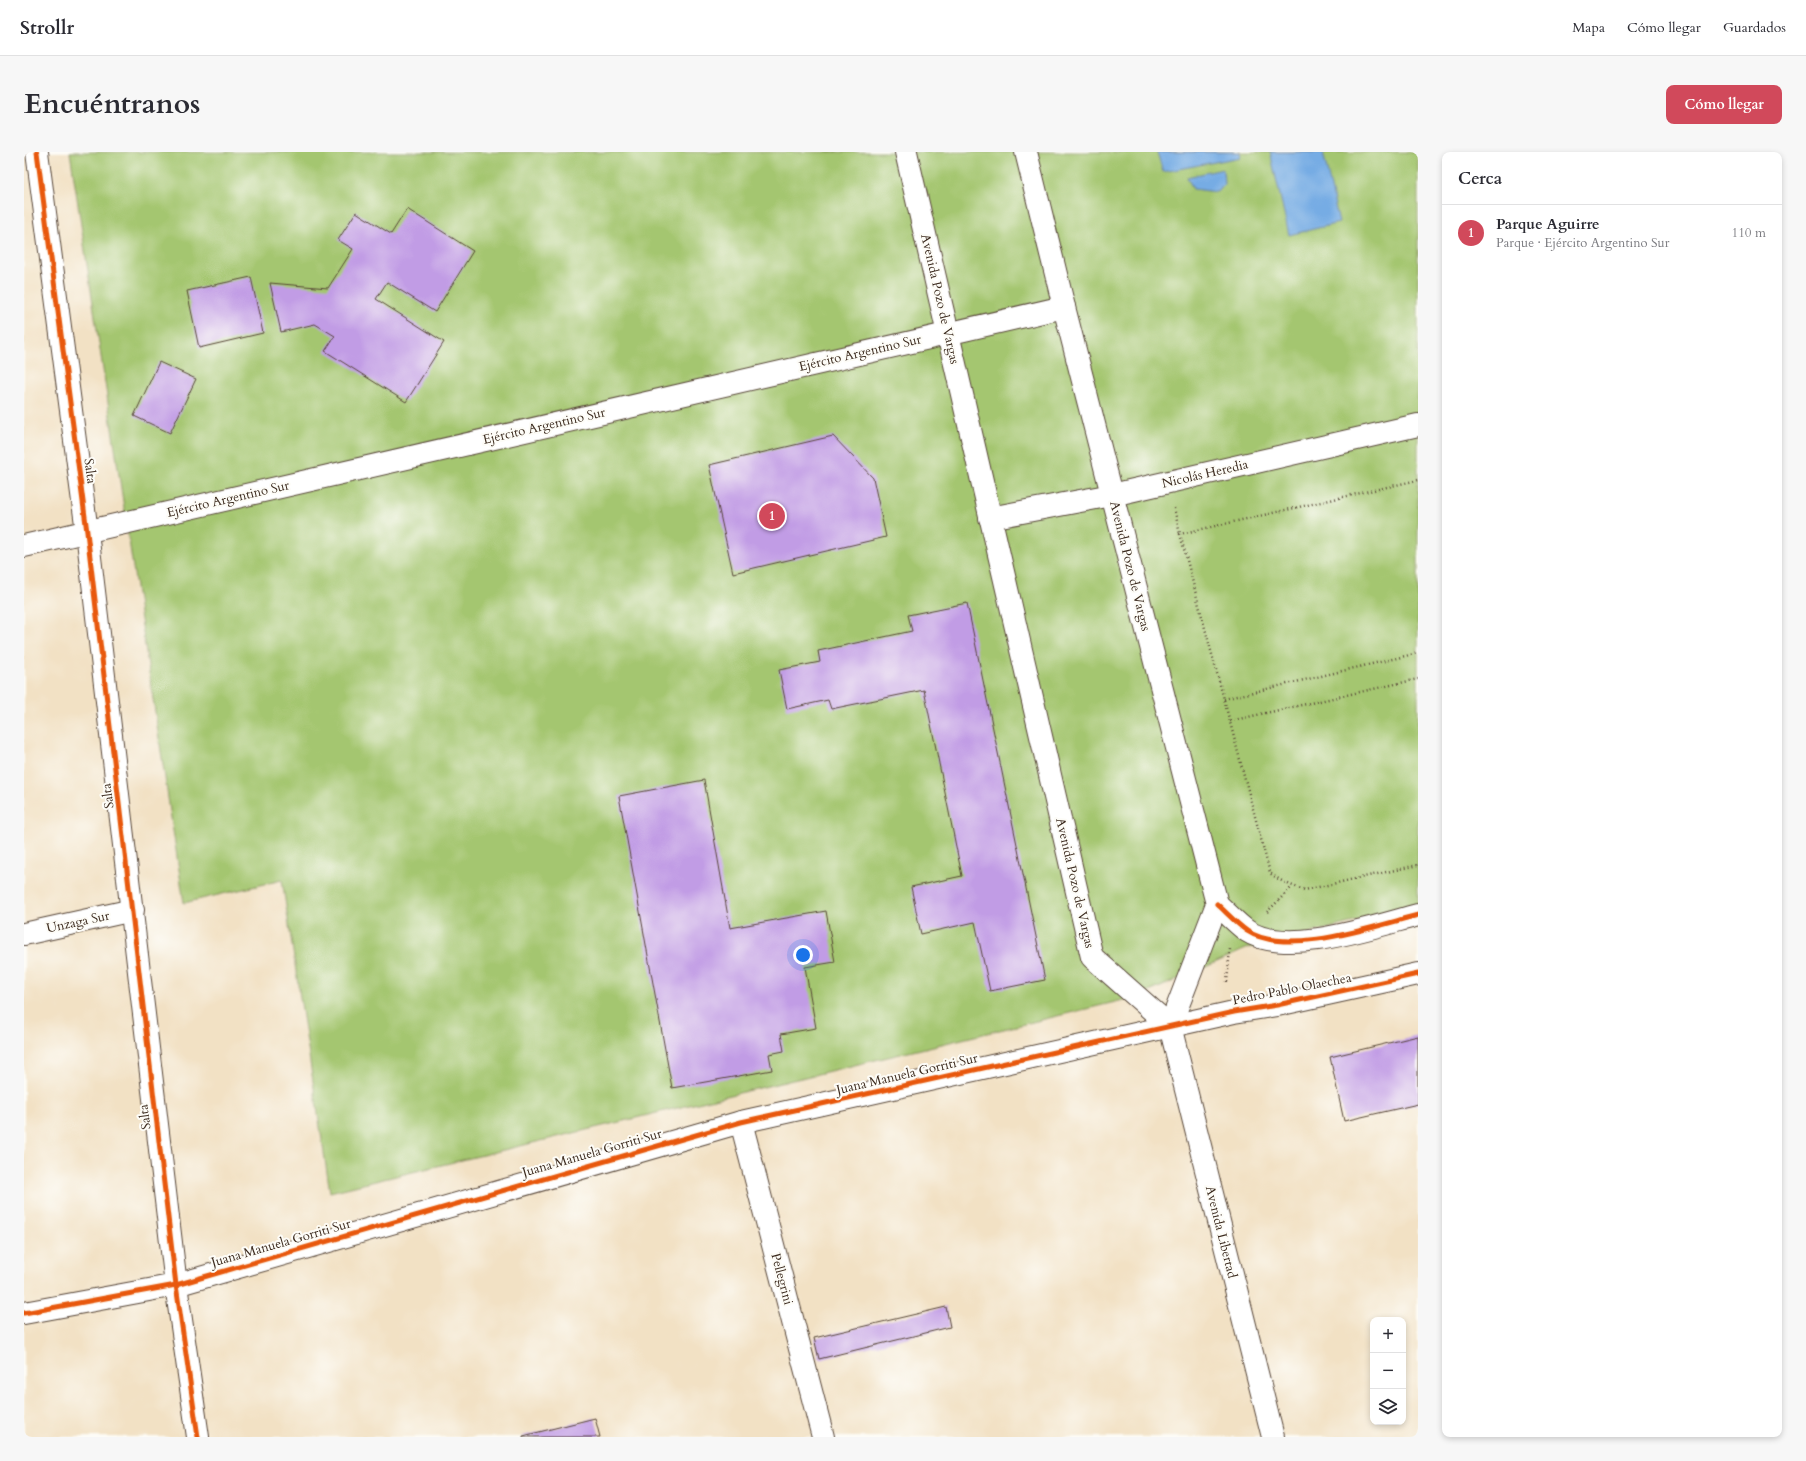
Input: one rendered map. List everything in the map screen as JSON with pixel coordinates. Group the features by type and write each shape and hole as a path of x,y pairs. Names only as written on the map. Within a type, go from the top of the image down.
{"street":[{"name":"Salta","path":"37,152 87,532 133,910 176,1285 198,1437"},
{"name":"Avenida Pozo de Vargas","path":"906,152 1092,957 1170,1026"},
{"name":"Avenida Pozo de Vargas","path":"1026,152 1112,496 1217,904"},
{"name":"Ejército Argentino Sur","path":"24,546 1064,307"},
{"name":"Nicolás Heredia","path":"990,518 1112,496 1418,425"},
{"path":"1170,1026 1217,904 1248,931 1263,937 1294,942 1312,941 1418,915"},
{"name":"Unzaga Sur","path":"24,934 133,910"},
{"name":"Pedro Pablo Olaechea","path":"1170,1026 1418,974"},
{"name":"Juana Manuela Gorriti Sur","path":"24,1314 176,1285 741,1122 1170,1026"},
{"name":"Avenida Libertad","path":"1170,1026 1273,1437"},
{"name":"Pellegrini","path":"741,1122 823,1437"}],"path":[{"path":"1418,480 1180,534 1270,873 1278,880 1292,887 1305,890 1418,864"},
{"path":"1224,699 1418,653"},
{"path":"1230,721 1418,679"}],"green space":[{"path":"70,152 1418,152 1418,906 1246,949 1140,996 330,1192 282,880 184,903"}],"water":[{"path":"1157,152 1240,152 1241,157 1163,172"},
{"path":"1270,152 1323,152 1339,223 1289,235"},
{"path":"1223,169 1224,184 1217,192 1193,189 1187,177"}],"building":[{"path":"407,209 473,251 435,312 387,282 376,299 444,342 406,402 325,351 335,336 315,324 281,332 270,283 328,288 353,249 338,240 356,212 391,234"},
{"path":"251,277 263,333 199,348 187,291"},
{"path":"159,362 196,379 170,433 134,416"},
{"path":"833,436 873,478 886,537 733,573 709,465"},
{"path":"967,603 1045,980 990,991 975,922 921,934 911,887 962,876 924,690 831,709 828,700 787,709 779,670 820,662 818,651 912,631 908,615"},
{"path":"704,780 730,928 826,911 835,962 805,967 816,1028 781,1034 784,1051 769,1054 772,1070 672,1088 619,796"},
{"path":"1418,1036 1418,1104 1344,1121 1330,1057"},
{"path":"946,1307 950,1327 819,1359 814,1338"},
{"path":"595,1418 600,1437 523,1437 523,1436"}],"cycle path":[{"path":"37,152 87,532 176,1285 198,1437"},
{"path":"1217,904 1247,931 1264,938 1285,941 1331,937 1356,932 1418,915"},
{"path":"24,1313 176,1285 741,1122 1234,1012 1277,1005 1418,974"}],"place":[{"name":"Parque Aguirre","path":"772,516"}]}
